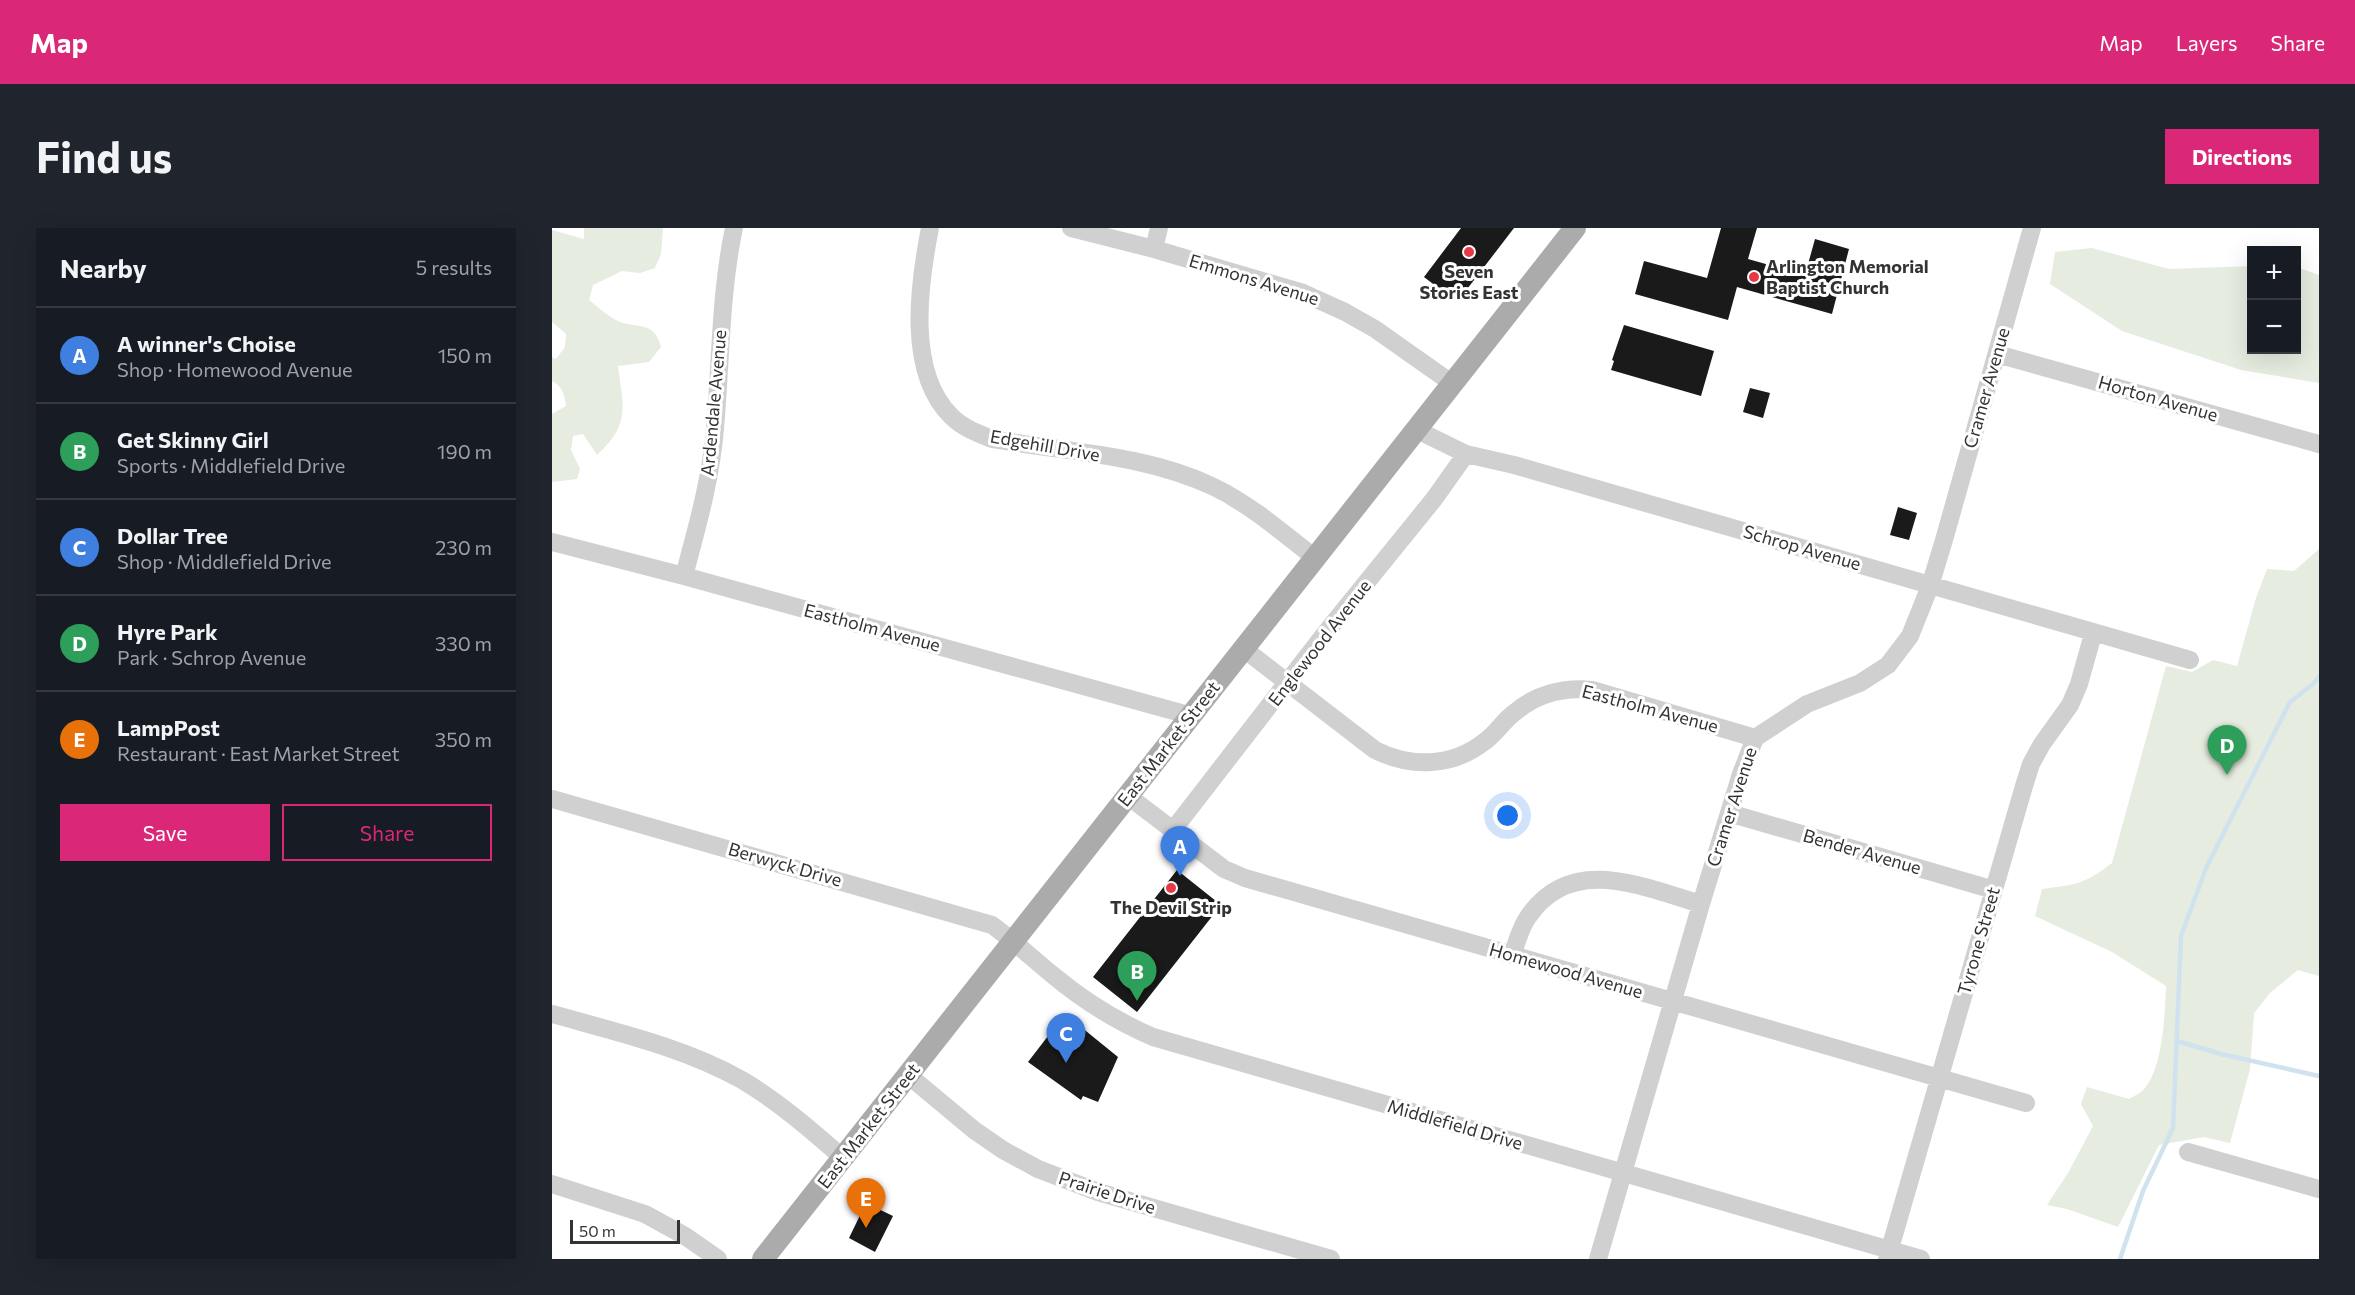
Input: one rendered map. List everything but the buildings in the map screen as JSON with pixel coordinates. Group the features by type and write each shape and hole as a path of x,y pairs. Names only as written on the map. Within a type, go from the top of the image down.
{"main road":[{"name":"East Market Street","path":"763,1259 1575,228"}],"street":[{"name":"Ardendale Avenue","path":"684,576 709,475 715,430 723,291 734,228"},
{"name":"Edgehill Drive","path":"930,228 922,276 922,359 929,384 951,416 971,430 992,439 1127,460 1182,474 1234,498 1274,525 1315,558"},
{"name":"Emmons Avenue","path":"1071,228 1282,285 1324,302 1376,329 1453,384"},
{"path":"1154,249 1159,228"},
{"name":"Cramer Avenue","path":"1598,1259 1701,904 1755,738 1807,704 1860,683 1888,665 1910,636 1930,586 2032,228"},
{"name":"Horton Avenue","path":"1997,354 2319,444"},
{"name":"Schrop Avenue","path":"1417,430 1466,454 1514,465 2093,634 2190,660"},
{"name":"Englewood Avenue","path":"1173,830 1434,499 1466,454"},
{"name":"Eastholm Avenue","path":"552,542 684,576 1192,716"},
{"name":"Tyrone Street","path":"1889,1254 2031,764 2042,744 2070,705 2079,684 2093,634"},
{"name":"Eastholm Avenue","path":"1244,649 1375,750 1396,759 1418,763 1449,760 1475,749 1525,704 1543,695 1569,689 1592,690 1755,738"},
{"name":"Homewood Avenue","path":"1128,796 1224,869 1245,878 2026,1103"},
{"name":"Berwyck Drive","path":"552,799 964,916 992,925 1014,940"},
{"name":"Bender Avenue","path":"1729,813 1994,890"},
{"path":"1512,955 1526,919 1535,907 1560,888 1586,879 1620,881 1701,904"},
{"name":"Middlefield Drive","path":"1014,940 1053,975 1101,1011 1153,1037 1624,1173 1889,1254 1921,1259"},
{"path":"552,1014 657,1043 721,1069 781,1106 843,1158"},
{"name":"Prairie Drive","path":"908,1075 974,1130 1034,1168 1098,1192 1331,1259"},
{"path":"2188,1152 2319,1189"},
{"path":"552,1184 645,1214 675,1230 717,1259"}],"shaded area":[{"path":"584,228 663,228 661,254 655,268 640,273 622,271 593,285 589,300 616,320 654,332 661,347 649,362 618,366 623,404 620,424 615,434 597,455 583,434 573,436 571,450 580,469 577,479 552,482 552,414 566,406 562,391 552,381 552,357 556,359 565,347 566,334 552,322 552,230 584,239"},
{"path":"2092,248 2169,269 2247,266 2247,354 2301,354 2301,268 2319,275 2319,383 2241,370 2122,331 2050,284 2055,252"},
{"path":"2319,549 2319,976 2298,970 2270,993 2254,1013 2250,1069 2230,1143 2204,1137 2159,1145 2118,1227 2067,1209 2047,1205 2068,1173 2093,1126 2081,1104 2087,1087 2129,1099 2143,1090 2151,1078 2156,1067 2162,1039 2166,986 2112,952 2035,916 2042,889 2079,882 2094,876 2112,863 2166,666 2192,672 2213,660 2237,666 2256,598 2267,569 2294,571"}],"waterway":[{"path":"2120,1259 2143,1191 2173,1128 2181,936 2206,868 2290,702 2319,677"},
{"path":"2177,1041 2221,1054 2319,1076"}],"place":[{"name":"Seven Stories East","path":"1469,252"},
{"name":"Arlington Memorial Baptist Church","path":"1754,277"},
{"name":"Hyre Park","path":"2227,775"},
{"name":"A winner's Choise","path":"1180,876"},
{"name":"The Devil Strip","path":"1171,888"},
{"name":"Get Skinny Girl","path":"1137,1001"},
{"name":"Dollar Tree","path":"1066,1063"},
{"name":"LampPost","path":"866,1228"}]}
